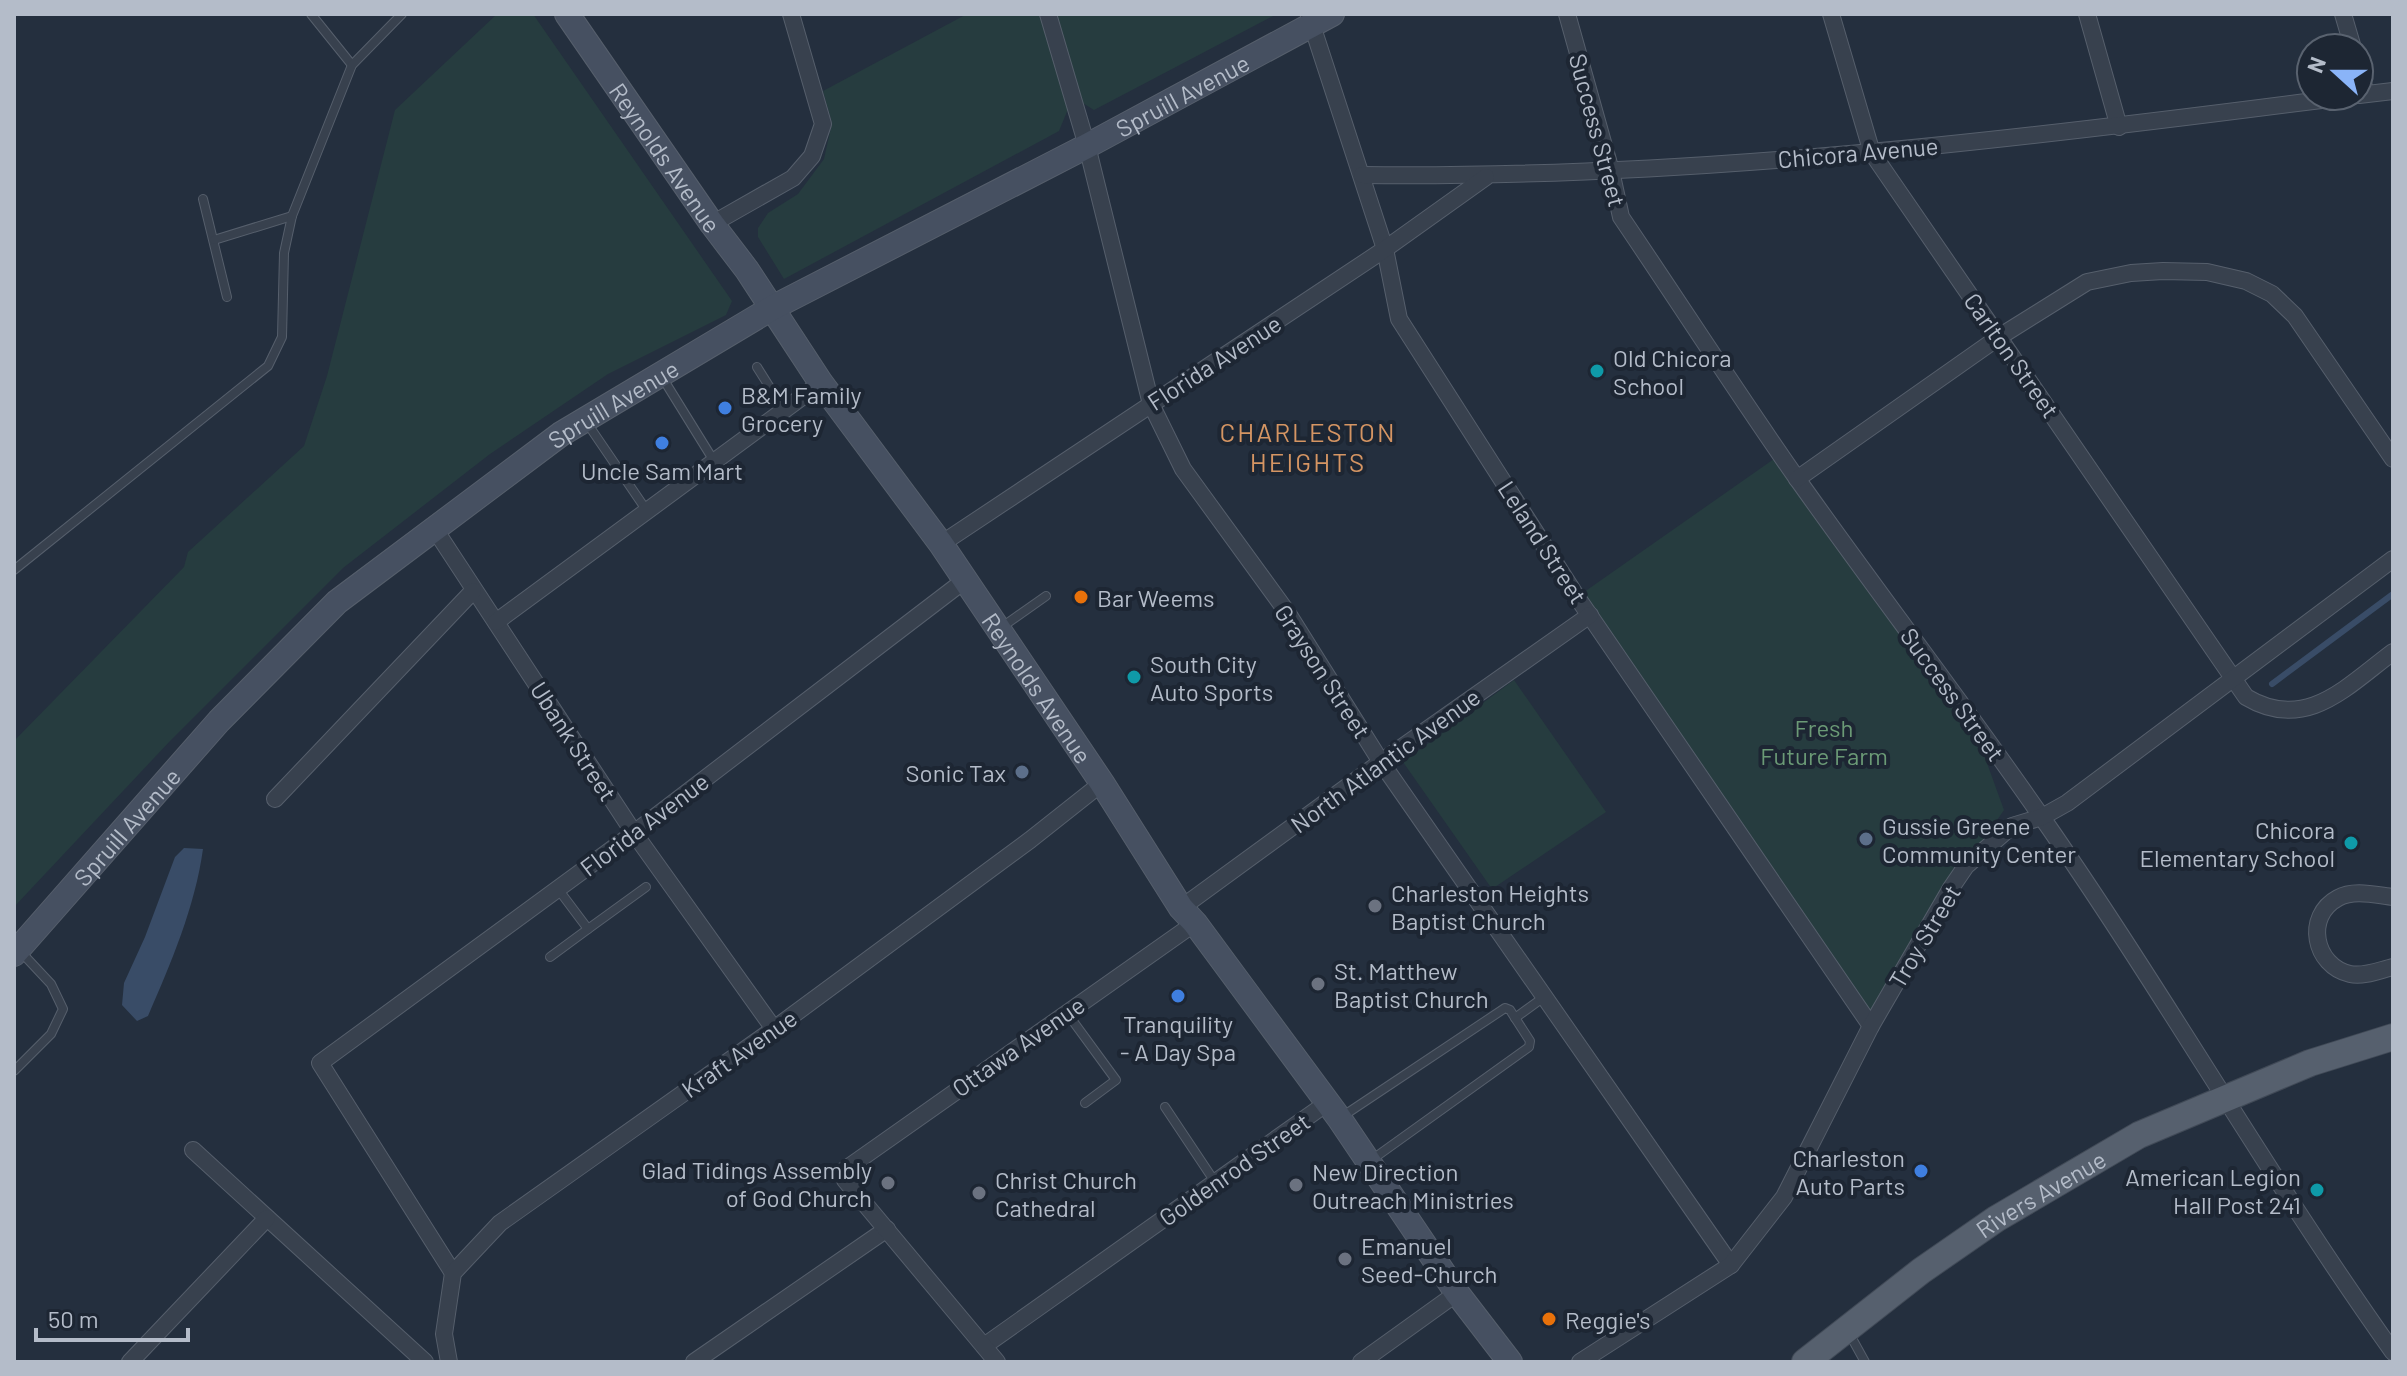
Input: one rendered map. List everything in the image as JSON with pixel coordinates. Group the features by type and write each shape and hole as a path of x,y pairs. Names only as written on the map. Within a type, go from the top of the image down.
{"main road":[{"name":"Rivers Avenue","path":"1805,1362 1921,1271 1996,1219 2139,1135 2310,1063 2393,1037"}],"street":[{"name":"Reynolds Avenue","path":"567,14 747,270 821,383 941,544 1188,915 1333,1111 1457,1293 1510,1362"},
{"path":"712,224 793,178 812,156 823,124 791,14"},
{"name":"Grayson Street","path":"1048,14 1087,146 1151,404 1183,469 1287,612 1381,762 1731,1265"},
{"name":"Success Street","path":"1567,14 1621,217 1797,479 2042,817 2347,1288 2393,1352"},
{"name":"Carlton Street","path":"1831,14 1872,153 2246,697 2271,709 2302,711 2332,697 2393,652"},
{"path":"2087,14 2119,127"},
{"name":"Spruill Avenue","path":"16,952 241,699 337,602 561,434 772,308 1087,146 1318,18"},
{"name":"Leland Street","path":"1318,18 1385,249 1399,319 1590,615 1871,1026"},
{"name":"Chicora Avenue","path":"1362,175 1486,177 1872,153 2119,127 2295,104"},
{"name":"Florida Avenue","path":"941,544 1385,249 1486,177"},
{"path":"1797,479 1999,337 2087,282 2131,273 2163,271 2207,272 2246,281 2272,294 2295,316 2393,459"},
{"path":"496,622 821,383"},
{"name":"Ubank Street","path":"434,528 634,833 774,1029"},
{"name":"Troy Street","path":"1580,1362 1731,1265 1784,1197 1871,1026 1966,866 2012,826 2042,817 2067,803 2393,559"},
{"name":"Florida Avenue","path":"453,1273 320,1063 634,833 965,580"},
{"path":"275,799 473,591"},
{"name":"North Atlantic Avenue","path":"1188,915 1381,762 1590,615"},
{"name":"Kraft Avenue","path":"453,1273 500,1223 774,1029 1102,783"},
{"path":"2393,897 2352,893 2338,897 2321,914 2317,937 2326,960 2346,973 2358,975 2393,967"},
{"name":"Ottawa Avenue","path":"887,1229 845,1180 843,1171 1067,1013 1188,915"},
{"name":"Goldenrod Street","path":"984,1346 1215,1182 1333,1111"},
{"path":"193,1150 425,1362"},
{"path":"130,1362 267,1218"},
{"path":"694,1362 887,1229 997,1362"},
{"path":"449,1362 444,1334 453,1273"},
{"path":"1361,1362 1457,1293"}],"lane":[{"path":"311,14 352,65"},
{"path":"14,570 268,366 282,337 284,253 292,216 352,65 402,14"},
{"path":"203,199 227,297"},
{"path":"214,240 292,216"},
{"path":"757,367 785,410"},
{"path":"661,375 715,461"},
{"path":"585,421 648,511"},
{"path":"998,629 1046,596"},
{"path":"550,957 646,887"},
{"path":"558,889 588,929"},
{"path":"14,1071 51,1034 63,1009 51,984 16,952"},
{"path":"1515,1018 1544,997"},
{"path":"1333,1111 1505,1008 1510,1010 1530,1041 1529,1047 1367,1164"},
{"path":"1067,1013 1116,1080 1085,1103"},
{"path":"1165,1107 1215,1182"},
{"path":"1847,1329 1865,1362"}],"green space":[{"path":"497,14 533,14 732,301 726,315 608,374 490,454 343,568 170,741 14,907 14,741 184,567 188,552 304,446 327,376 395,110"},
{"path":"967,14 1048,14 1050,18 1058,14 1277,14 1094,110 1073,97 1059,131 784,279 758,237 758,228 768,213 798,194 824,159 832,123 823,91"},
{"name":"Fresh Future Farm","path":"1781,454 1975,730 2004,810 1950,888 1871,1025 1577,597"},
{"path":"1514,680 1606,812 1492,889 1403,762"}],"water":[{"path":"184,848 203,849 194,892 148,1016 137,1021 122,1005 124,983 175,857"}],"waterway":[{"path":"2272,684 2393,594"}],"place":[{"name":"Old Chicora School","path":"1597,371"},
{"name":"B&M Family Grocery","path":"725,408"},
{"name":"Uncle Sam Mart","path":"662,443"},
{"name":"Bar Weems","path":"1081,597"},
{"name":"South City Auto Sports","path":"1134,677"},
{"name":"Sonic Tax","path":"1022,772"},
{"name":"Gussie Greene Community Center","path":"1866,839"},
{"name":"Chicora Elementary School","path":"2351,843"},
{"name":"Charleston Heights Baptist Church","path":"1375,906"},
{"name":"St. Matthew Baptist Church","path":"1318,984"},
{"name":"Tranquility - A Day Spa","path":"1178,996"},
{"name":"Charleston Auto Parts","path":"1921,1171"},
{"name":"Glad Tidings Assembly of God Church","path":"888,1183"},
{"name":"New Direction Outreach Ministries","path":"1296,1185"},
{"name":"American Legion Hall Post 241","path":"2317,1190"},
{"name":"Christ Church Cathedral","path":"979,1193"},
{"name":"Emanuel Seed-Church","path":"1345,1259"},
{"name":"Reggie's","path":"1549,1319"}],"district":[{"name":"CHARLESTON HEIGHTS","path":"1308,446"}]}
